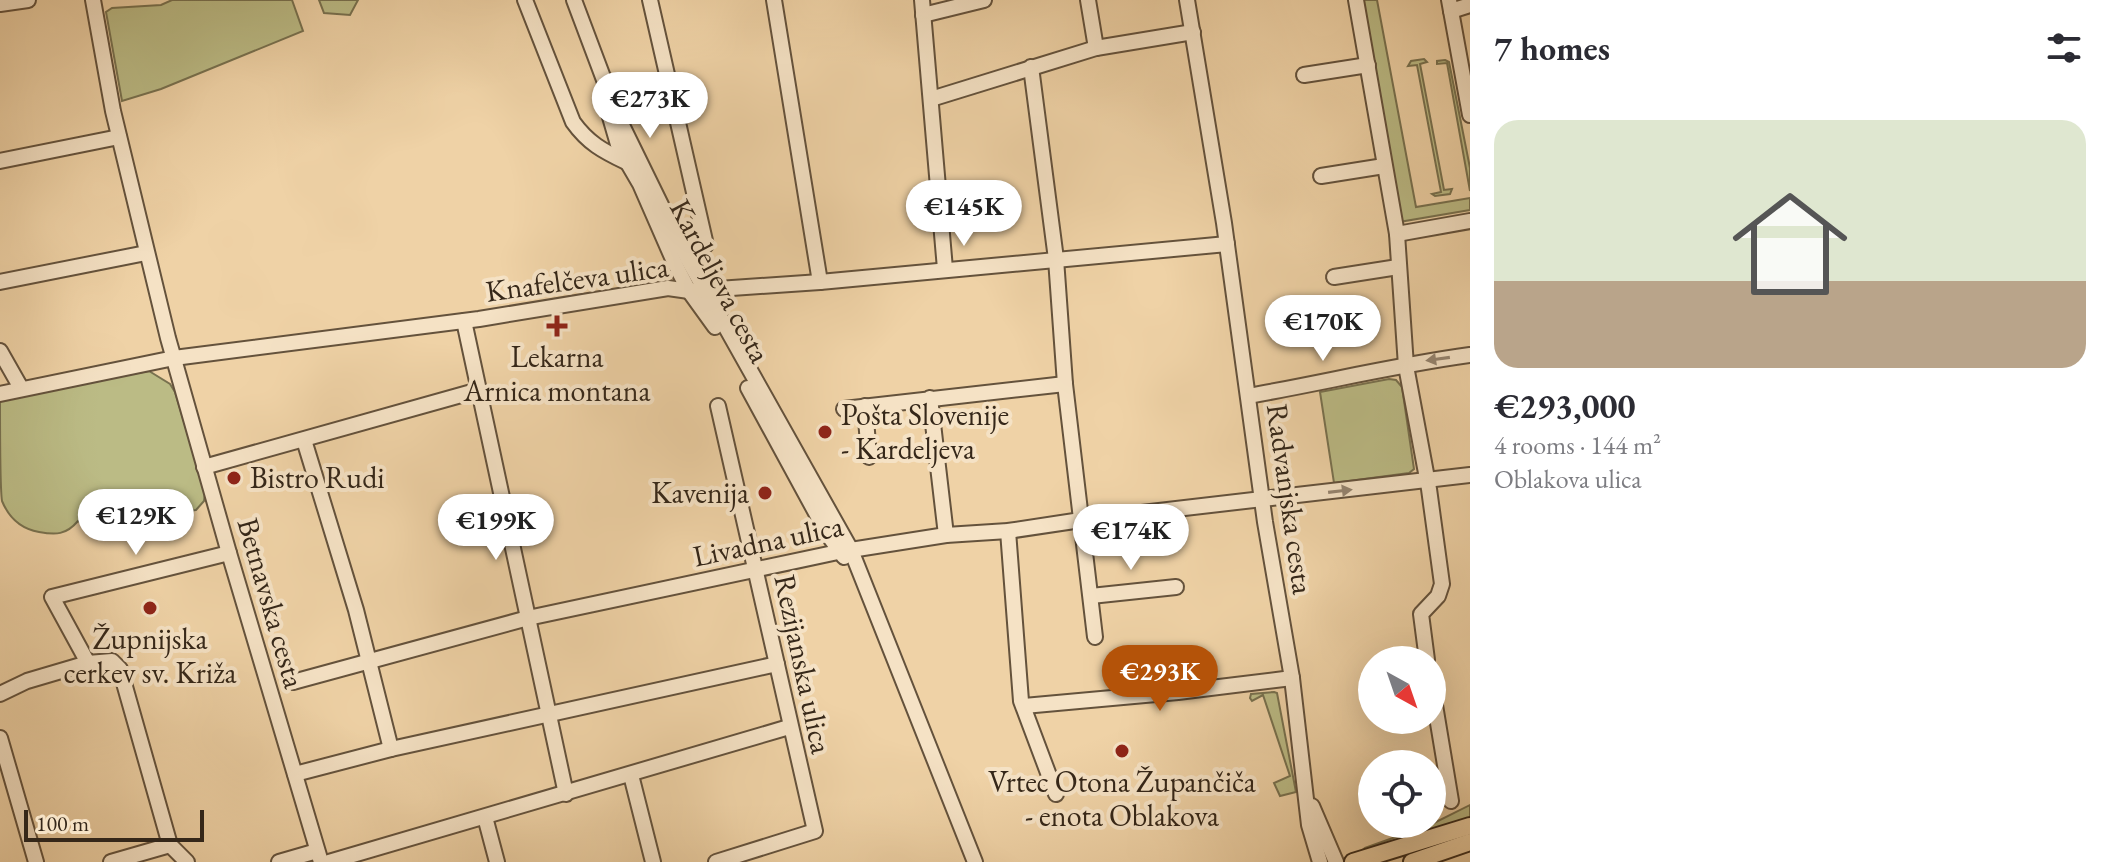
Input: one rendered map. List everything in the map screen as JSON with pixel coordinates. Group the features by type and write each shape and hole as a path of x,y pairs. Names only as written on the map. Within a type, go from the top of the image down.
{"main road":[{"path":"1353,862 1470,826"},
{"path":"1412,862 1470,842"}],"street":[{"path":"0,4 28,0"},
{"name":"Betnavska cesta","path":"93,0 119,137 146,253 204,467 319,856"},
{"path":"525,0 573,122 585,139 627,163"},
{"name":"Kardeljeva cesta","path":"566,0 607,104 619,148 696,290 845,551 859,570 975,862"},
{"name":"Kardeljeva cesta","path":"574,0 618,117 696,290"},
{"path":"650,0 706,245"},
{"path":"774,0 820,282"},
{"path":"945,269 922,7 984,0"},
{"path":"1088,0 1096,48"},
{"name":"Radvanjska cesta","path":"1187,0 1292,678 1309,825 1320,862"},
{"path":"1356,0 1397,234 1406,366 1442,584 1438,596 1421,614 1425,646"},
{"path":"1470,5 1450,6 1470,115"},
{"path":"931,99 1096,48 1193,32"},
{"path":"1304,75 1368,65"},
{"path":"1031,67 1056,259 1065,384 1095,637"},
{"path":"0,161 119,137"},
{"path":"1321,176 1384,166"},
{"path":"1397,234 1470,221"},
{"name":"Knafelčeva ulica","path":"0,394 174,358 464,321 668,288 696,290 820,282 1227,244"},
{"path":"0,282 146,253"},
{"path":"1334,277 1398,267"},
{"path":"464,321 566,794"},
{"path":"0,351 21,388"},
{"path":"1248,396 1470,355"},
{"path":"844,409 1065,384"},
{"path":"204,467 479,390"},
{"path":"930,398 946,535"},
{"name":"Rezijanska ulica","path":"716,862 763,855 815,831 718,406"},
{"path":"865,406 869,457"},
{"path":"304,440 370,662 391,749"},
{"name":"Livadna ulica","path":"293,682 528,618 845,551 946,535 1008,531 1470,475"},
{"path":"1008,531 1024,706 1056,794"},
{"path":"88,663 52,597 229,553"},
{"path":"1091,596 1176,587"},
{"path":"0,694 27,681 88,663 112,661 120,669 170,845 187,862"},
{"path":"295,774 391,749 777,664"},
{"path":"1024,706 1292,678"},
{"path":"329,862 789,727"},
{"path":"1440,734 1451,801"},
{"path":"0,738 36,862"},
{"path":"631,775 653,862"},
{"path":"1308,798 1336,862"},
{"path":"485,817 497,862"},
{"path":"111,862 170,845"},
{"path":"279,862 319,856"}],"green space":[{"path":"172,0 292,0 303,31 161,89 122,101 106,12 112,8 161,5"},
{"path":"319,0 358,0 350,15 324,13"},
{"path":"1363,0 1377,0 1416,207 1470,198 1470,210 1399,222"},
{"path":"1424,59 1427,62 1420,64 1444,190 1452,189 1450,194 1432,194 1441,192 1417,65 1408,66 1411,61"},
{"path":"1437,61 1449,62 1470,168 1470,191 1447,63 1437,64"},
{"path":"149,371 170,384 175,392 205,492 204,501 196,510 174,511 159,509 140,499 107,507 104,524 91,526 78,521 56,534 33,531 17,522 2,501 0,400 23,393"},
{"path":"1396,380 1402,387 1414,469 1409,473 1334,483 1320,392"},
{"path":"1277,693 1296,792 1280,796 1274,783 1290,776 1263,695 1252,701 1250,698 1251,694"},
{"path":"1470,805 1470,821 1446,828 1446,817"},
{"path":"1393,838 1411,838 1359,853"}],"place":[{"name":"Lekarna Arnica montana","path":"557,326"},
{"name":"Pošta Slovenije - Kardeljeva","path":"825,432"},
{"name":"Bistro Rudi","path":"234,478"},
{"name":"Kavenija","path":"765,493"},
{"name":"Župnijska cerkev sv. Križa","path":"150,608"},
{"name":"Vrtec Otona Župančiča - enota Oblakova","path":"1122,751"}]}
